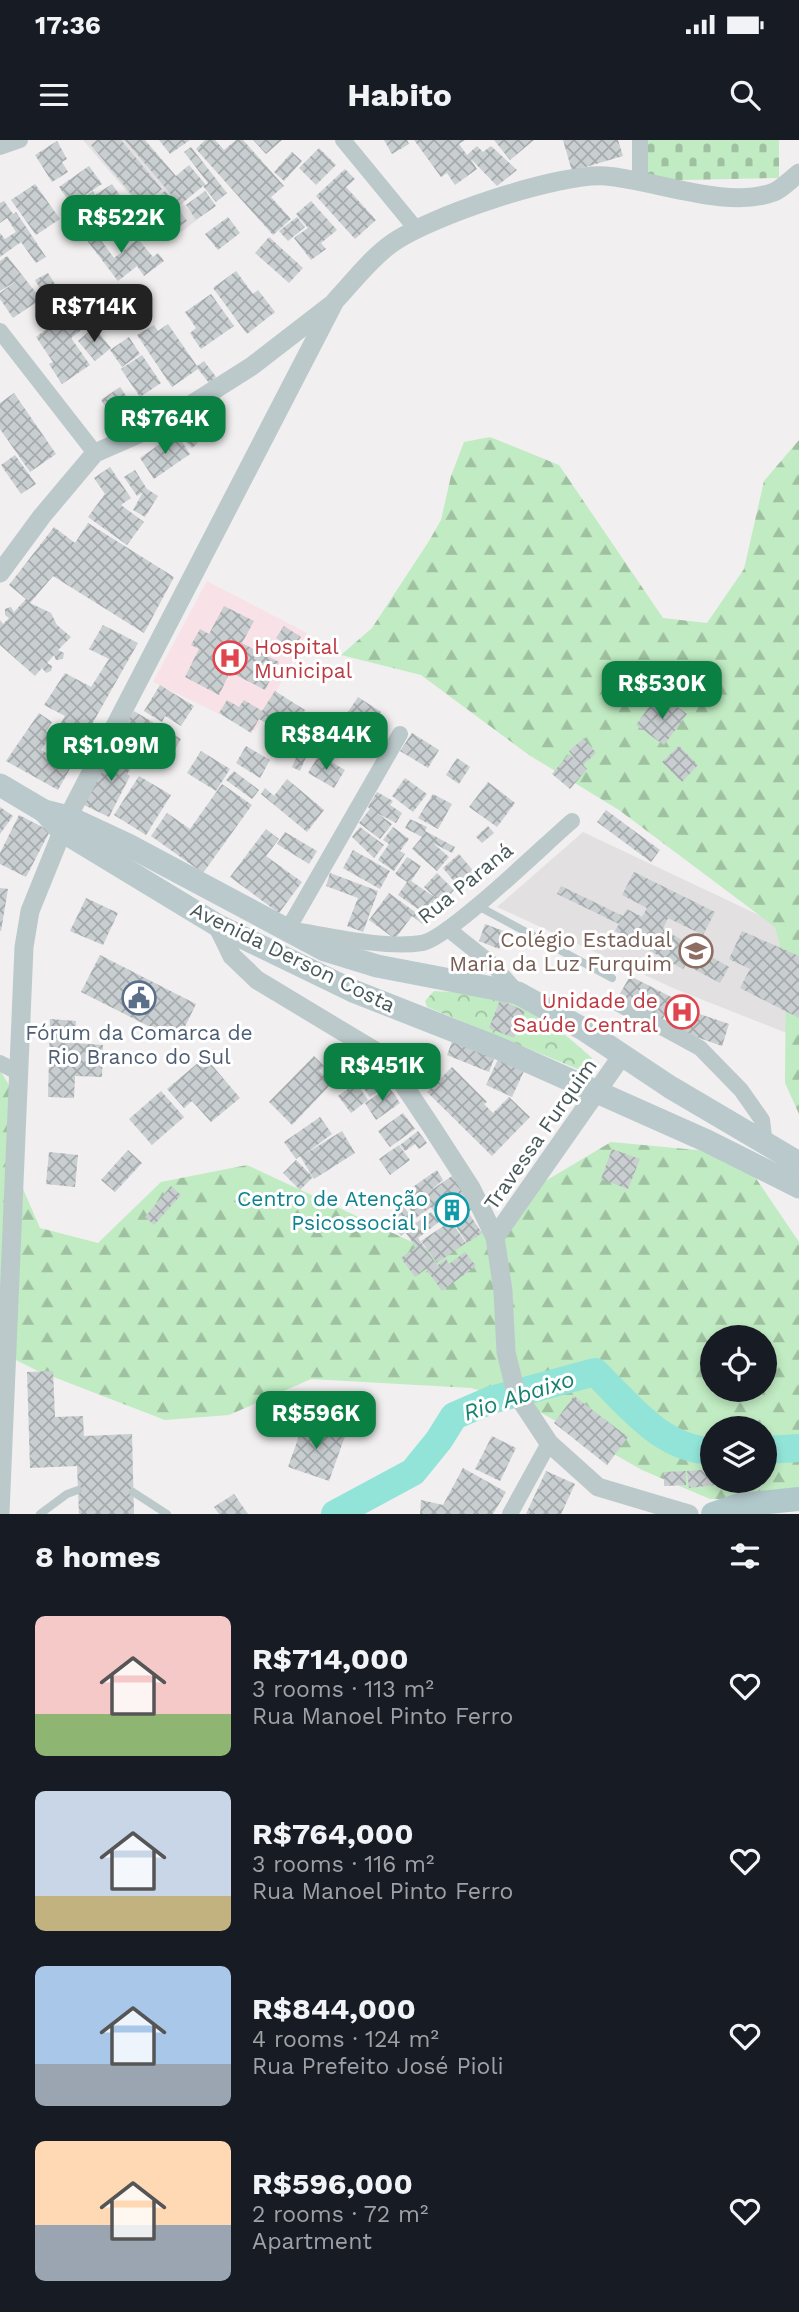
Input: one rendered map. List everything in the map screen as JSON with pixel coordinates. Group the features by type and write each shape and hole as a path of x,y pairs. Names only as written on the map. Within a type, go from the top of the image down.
{"main road":[{"path":"0,785 65,824"},
{"name":"Avenida Derson Costa","path":"65,824 217,925 353,991 598,1092 708,1141 799,1188"},
{"name":"Avenida Derson Costa","path":"65,824 288,929 325,950 377,966 518,993 583,1029 621,1057 799,1163"},
{"path":"399,1009 407,971"},
{"path":"713,1514 799,1499"}],"street":[{"path":"0,147 20,140"},
{"path":"343,140 417,230"},
{"path":"640,140 640,181"},
{"path":"0,573 42,516 95,453 170,418 252,366 335,301 384,250 417,230 501,197 561,179 604,176 705,195 757,196 775,192 799,173"},
{"path":"0,1513 24,947 30,911 65,824 335,301"},
{"path":"2,337 95,453"},
{"path":"288,929 400,734"},
{"name":"Rua Paraná","path":"288,929 376,941 423,943 448,929 572,821"},
{"path":"217,925 232,956 257,980 343,1030 382,1059 403,1084 438,1136 471,1188 495,1237 503,1291 506,1352 516,1393 549,1443 598,1487 689,1514"},
{"path":"448,929 493,965 518,993"},
{"path":"619,1004 700,1048 741,1090 762,1120 765,1145"},
{"name":"Travessa Furquim","path":"495,1237 621,1057"},
{"path":"0,1063 19,1073"},
{"path":"510,1514 549,1443"}],"lane":[{"path":"476,905 612,978"},
{"path":"40,1514 67,1494 78,1490"},
{"path":"133,1492 167,1514"}],"shaded area":[{"path":"83,140 130,140 197,220 169,241"},
{"name":"Hospital Municipal","path":"207,581 307,633 255,731 153,682"},
{"name":"Colégio Estadual Maria da Luz Furquim","path":"583,832 799,934 799,1038 673,988 497,907"}],"green space":[{"path":"639,140 779,140 779,178 640,181"},
{"path":"490,437 559,465 663,618 707,623 744,569 764,481 799,440 799,1114 785,1083 786,967 775,927 619,810 529,755 421,675 341,655 372,628 429,541 441,520 451,476 464,442"},
{"path":"434,991 487,996 508,1001 534,1013 592,1058 590,1070 580,1070 427,1007 425,1001"},
{"path":"0,1070 16,1097 7,1152 40,1228 98,1243 161,1182 247,1165 425,1248 459,1248 537,1186 611,1142 707,1151 755,1177 799,1242 799,1500 710,1499 642,1470 522,1402 471,1388 311,1379 229,1415 165,1420 38,1371 0,1352"}],"building":[{"path":"97,140 121,140 162,189 141,206 91,145"},
{"path":"125,140 145,140 176,176 189,165 206,185 208,183 184,152 191,147 227,193 216,202 203,186 180,205"},
{"path":"159,140 190,140 170,154"},
{"path":"205,140 215,140 224,150 236,140 243,140 284,186 271,197 291,219 273,235 196,149"},
{"path":"253,140 282,140 266,154"},
{"path":"384,140 407,140 409,144 392,154"},
{"path":"414,140 465,140 459,144 467,155 477,146 483,152 491,146 517,170 497,186 470,158 477,169 455,185 447,173 441,177"},
{"path":"494,140 534,140 510,160"},
{"path":"563,140 618,140 623,156 572,171"},
{"path":"57,141 67,159 62,162 68,172 52,182 35,155"},
{"path":"319,148 336,165 316,185 299,168"},
{"path":"292,152 302,161 284,181 274,172"},
{"path":"89,166 102,184 71,204 59,187"},
{"path":"345,169 355,179 346,187 376,220 355,239 316,196"},
{"path":"35,184 60,219 36,235 11,200"},
{"path":"112,184 135,217 117,230 101,208 88,217 77,202 93,191 95,195"},
{"path":"165,191 187,221 166,236 145,206"},
{"path":"205,191 216,206 196,220 186,205"},
{"path":"4,201 13,214 16,212 46,257 36,263 21,242 0,257 0,233 5,239 16,232 7,218 0,223 0,203"},
{"path":"311,201 337,230 321,243 326,249 311,260 294,238 308,228 296,214"},
{"path":"228,217 240,233 218,250 205,234"},
{"path":"297,217 305,227 288,241 279,231"},
{"path":"85,219 114,258 138,239 153,257 158,253 164,261 144,276 137,266 118,281 76,226"},
{"path":"269,237 303,268 289,283 255,253"},
{"path":"7,256 41,299 13,318 0,299 0,293 16,281 0,291 0,261"},
{"path":"236,271 253,294 258,290 275,312 247,334 213,288"},
{"path":"48,273 58,289 45,297 35,280"},
{"path":"211,294 234,326 201,349 190,333 196,328 185,312"},
{"path":"80,303 93,321 71,338 90,365 62,384 49,364 53,362 36,337"},
{"path":"168,324 197,366 204,361 216,377 209,383 198,369 172,387 137,335 154,325 158,331"},
{"path":"94,327 111,348 95,361 78,341"},
{"path":"129,337 140,354 122,367 110,350"},
{"path":"142,355 161,383 140,397 121,369"},
{"path":"120,387 137,412 118,425 101,400"},
{"path":"14,393 56,454 30,472 0,429 0,403"},
{"path":"186,429 198,443 192,448 180,434"},
{"path":"176,433 190,454 154,479 140,458"},
{"path":"15,455 36,484 21,494 1,465"},
{"path":"110,467 131,498 121,505 144,522 127,545 88,517 105,494 94,478"},
{"path":"135,470 147,489 158,496 145,517 133,510 143,492 137,496 124,477"},
{"path":"88,523 174,577 144,633 53,576 30,603 51,613 57,625 71,637 58,650 64,653 63,659 56,660 54,655 47,663 52,666 51,671 46,673 42,668 35,676 0,645 0,620 3,624 9,618 5,615 5,609 11,607 14,612 26,599 9,585 54,527 75,543"},
{"path":"224,606 254,621 242,643 279,662 265,690 230,672 219,695 185,677 199,649 191,645 200,629 209,634"},
{"path":"103,625 138,643 79,747 55,733 65,716 44,705 65,673 91,687 109,659 89,649"},
{"path":"284,626 301,637 292,649 276,638"},
{"path":"160,685 194,706 181,726 165,716 162,722 144,711"},
{"path":"275,691 305,710 288,737 259,719 251,733 219,713 227,700 239,707 244,700 262,711"},
{"path":"358,697 381,712 367,733 344,718"},
{"path":"668,700 687,714 664,745 636,725 651,704 660,711"},
{"path":"134,711 181,739 169,759 158,752 155,758 118,736"},
{"path":"39,713 52,722 46,732 51,735 41,750 71,767 58,790 6,761"},
{"path":"314,726 326,733 319,746 307,739"},
{"path":"341,729 360,741 351,756 332,744"},
{"path":"412,733 439,750 428,768 400,751"},
{"path":"584,738 596,753 583,765 587,769 570,789 552,774 569,754 575,759 569,751"},
{"path":"115,746 136,761 127,774 130,776 109,817 84,805"},
{"path":"246,746 270,760 260,778 236,763"},
{"path":"679,746 698,765 682,782 662,762"},
{"path":"201,751 230,769 216,791 187,773"},
{"path":"299,751 307,755 300,771 292,767"},
{"path":"319,755 345,770 334,788 308,773"},
{"path":"457,758 470,767 459,784 446,775"},
{"path":"234,771 259,790 252,799 226,780"},
{"path":"139,776 171,795 146,835 114,815"},
{"path":"405,778 427,794 413,812 392,796"},
{"path":"287,779 324,810 307,832 261,794 265,788 274,796"},
{"path":"488,782 515,803 497,827 469,807"},
{"path":"222,784 252,805 203,873 151,836 167,813 190,829"},
{"path":"377,792 393,801 390,805 402,813 396,823 377,813 392,824 380,839 359,823 370,809 368,807"},
{"path":"433,794 452,804 438,829 418,818"},
{"path":"0,807 13,816 0,834"},
{"path":"606,810 660,850 651,862 597,822"},
{"path":"19,815 50,831 26,877 0,864 0,853"},
{"path":"410,819 427,827 425,831 455,847 452,853 433,843 449,857 437,871 412,849 422,837 405,828"},
{"path":"488,826 494,833 482,843 476,837"},
{"path":"360,827 384,845 374,858 352,837"},
{"path":"393,827 409,839 400,851 405,854 394,871 378,860 389,844 383,840"},
{"path":"266,829 279,839 266,856 302,882 279,913 230,877"},
{"path":"285,832 317,851 309,864 277,844"},
{"path":"353,850 390,871 380,889 343,868"},
{"path":"459,854 477,875 460,889 443,868"},
{"path":"407,857 421,866 411,881 436,898 424,887 437,873 454,890 424,925 412,916 395,939 369,920 389,893 415,912 418,909 398,895 407,882 395,874"},
{"path":"634,872 715,912 703,935 668,918 663,929 729,967 720,983 686,965 683,969 670,962 615,931 619,924 557,894 561,886 623,916 627,909 642,917 647,908 622,895"},
{"path":"330,873 378,891 363,932 347,926 358,898 326,886"},
{"path":"0,888 8,889 1,931 0,931"},
{"path":"86,898 118,913 103,945 70,931"},
{"path":"485,924 506,932 499,949 479,941"},
{"path":"742,931 799,956 799,1018 740,988 750,969 729,959"},
{"name":"Fórum da Comarca de Rio Branco do Sul","path":"100,955 196,1004 178,1041 81,992"},
{"name":"Unidade de Saúde Central","path":"630,976 687,1005 685,1009 729,1024 722,1046 668,1027 673,1014 667,1011 661,1022 617,999"},
{"path":"500,1000 525,1011 514,1038 489,1028"},
{"path":"50,1019 76,1021 75,1043 103,1045 102,1077 75,1076 74,1098 48,1097"},
{"path":"453,1039 495,1056 489,1072 447,1055"},
{"path":"314,1056 324,1066 319,1071 332,1083 292,1125 269,1102"},
{"path":"205,1057 240,1098 211,1122 192,1101 184,1108 167,1089"},
{"path":"499,1057 525,1069 512,1097 486,1085"},
{"path":"368,1065 384,1087 370,1097 354,1075"},
{"path":"452,1067 487,1102 484,1104 493,1113 509,1097 530,1117 492,1156 427,1092"},
{"path":"356,1083 368,1100 351,1113 338,1096"},
{"path":"389,1087 400,1103 376,1120 365,1103"},
{"path":"161,1091 184,1117 152,1145 129,1119"},
{"path":"403,1113 415,1129 390,1147 378,1131"},
{"path":"320,1117 332,1134 305,1154 342,1131 355,1153 314,1179 300,1156 296,1159 284,1142"},
{"path":"418,1131 427,1143 419,1149 415,1144 405,1151 400,1145"},
{"path":"399,1145 410,1160 390,1175 379,1159"},
{"path":"612,1149 640,1159 628,1189 601,1179"},
{"path":"128,1150 142,1163 115,1192 101,1180"},
{"path":"49,1152 78,1155 75,1187 46,1184"},
{"path":"296,1160 313,1177 300,1190 283,1173"},
{"name":"Centro de Atenção Psicossocial I","path":"437,1170 443,1180 430,1191 452,1176 474,1208 468,1212 482,1233 467,1243 448,1214 439,1219 431,1207 416,1218 400,1196"},
{"path":"171,1186 181,1195 154,1225 145,1217"},
{"path":"404,1207 416,1223 431,1212 439,1222 418,1238 440,1269 438,1265 446,1259 449,1264 465,1252 476,1266 442,1291 426,1269 415,1277 401,1258 416,1247 405,1232 401,1236 388,1218"},
{"path":"451,1221 466,1243 437,1263 421,1241"},
{"path":"53,1371 55,1417 83,1416 84,1436 132,1434 134,1514 79,1514 77,1466 30,1468 27,1372"},
{"path":"574,1396 628,1437 607,1465 554,1423"},
{"path":"304,1422 345,1436 329,1481 288,1467"},
{"path":"492,1436 516,1448 500,1481 475,1469"},
{"path":"463,1468 506,1492 493,1514 420,1514 421,1500 443,1505"},
{"path":"700,1470 700,1487 689,1488 687,1471"},
{"path":"546,1471 575,1484 561,1514 526,1514"},
{"path":"686,1471 686,1485 664,1486 664,1472"},
{"path":"234,1494 248,1514 219,1514 214,1507"}],"waterway":[{"name":"Rio Abaixo","path":"335,1514 413,1472 454,1416 491,1400 595,1372 647,1423 677,1442 700,1449"},
{"name":"Rio Abaixo","path":"777,1449 799,1448"}],"place":[{"name":"Hospital Municipal","path":"230,658"},
{"name":"Colégio Estadual Maria da Luz Furquim","path":"696,951"},
{"name":"Fórum da Comarca de Rio Branco do Sul","path":"139,998"},
{"name":"Unidade de Saúde Central","path":"682,1012"},
{"name":"Centro de Atenção Psicossocial I","path":"452,1210"}]}
